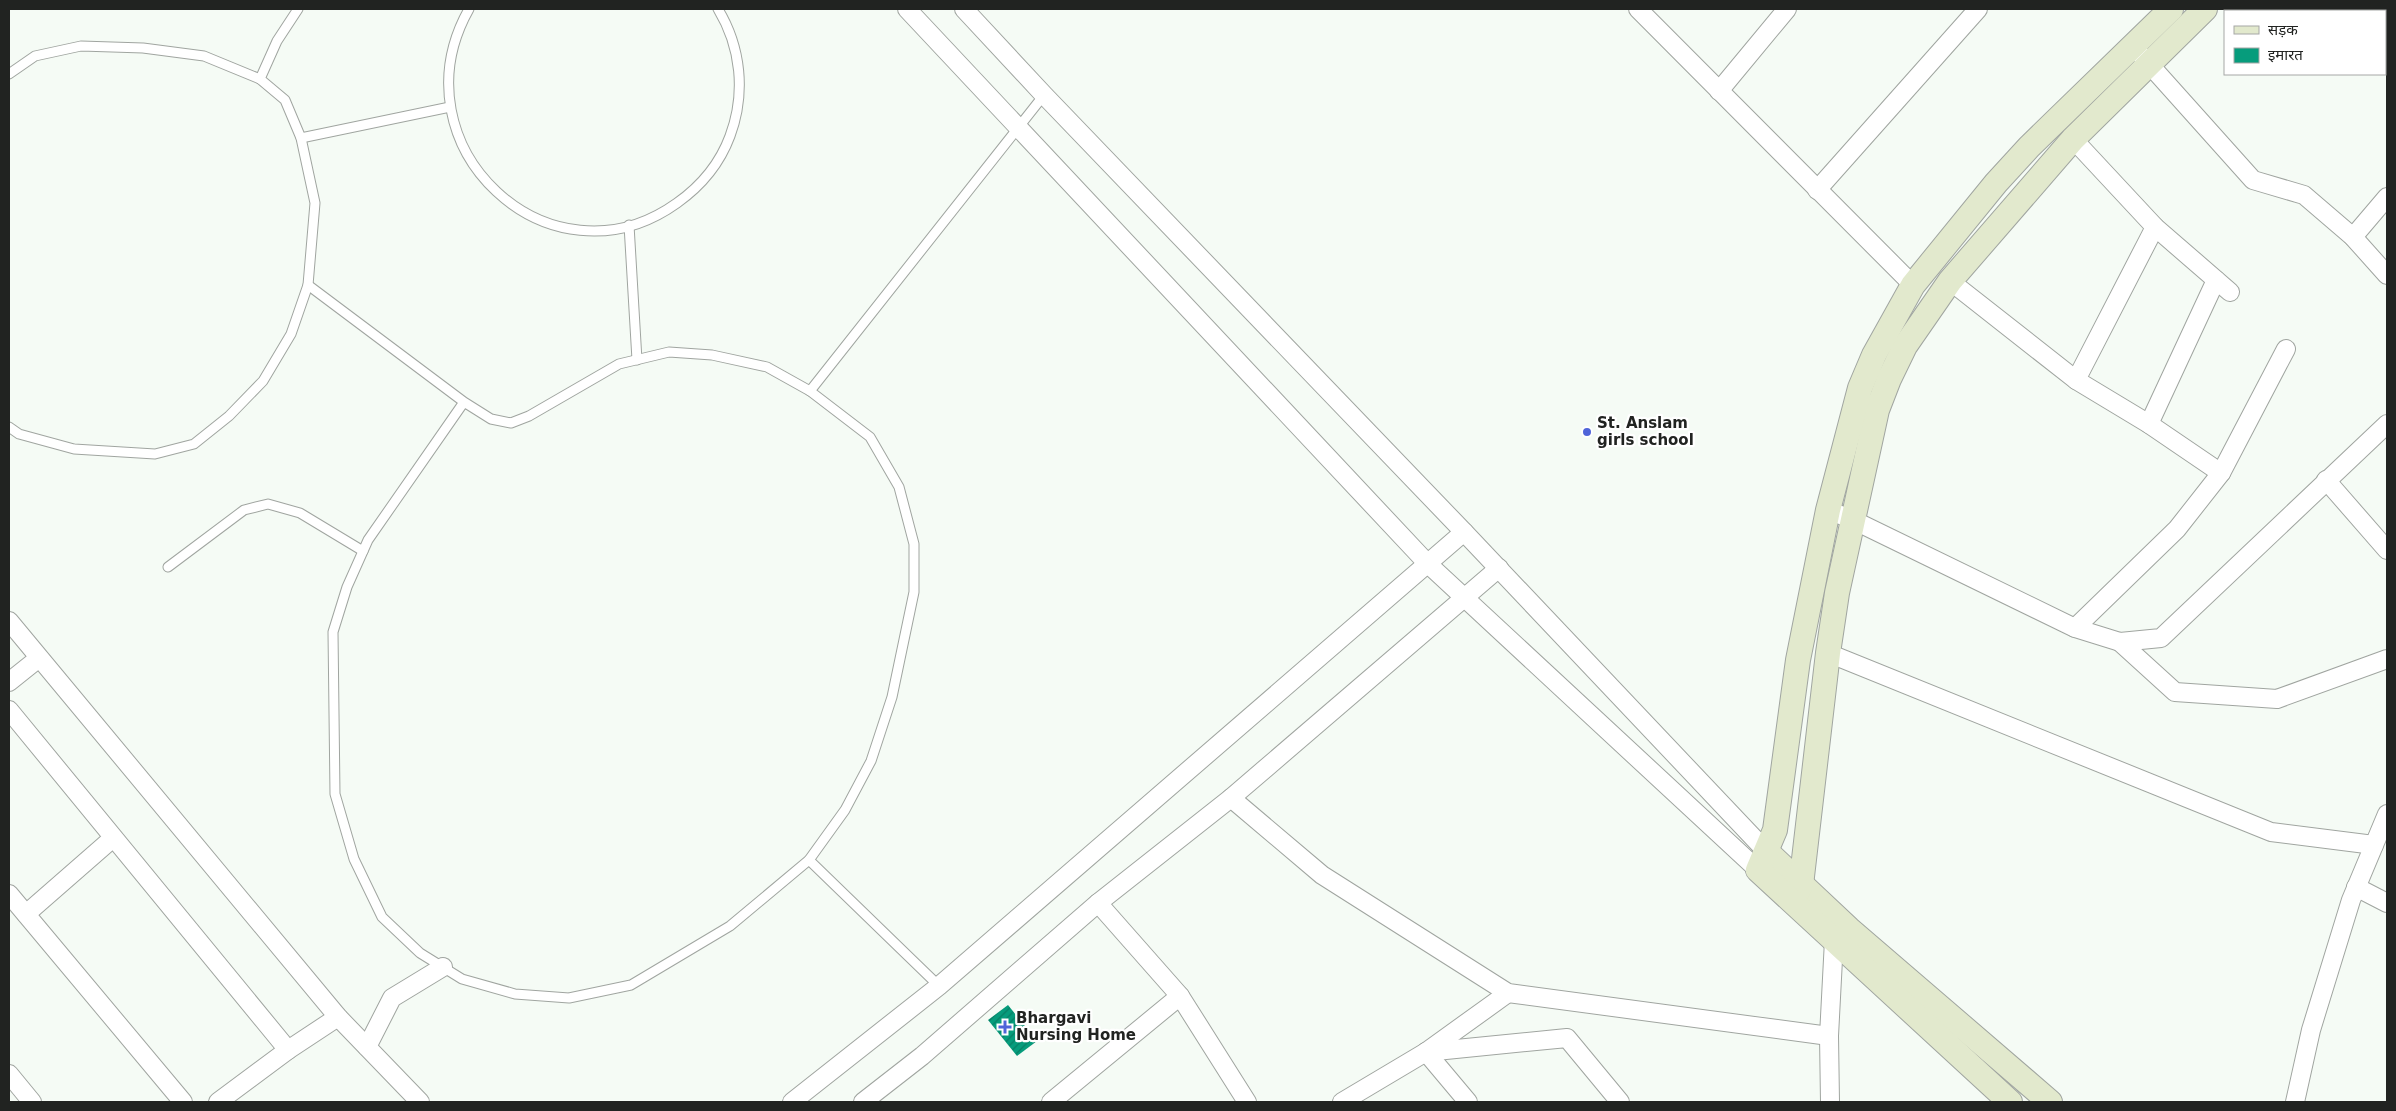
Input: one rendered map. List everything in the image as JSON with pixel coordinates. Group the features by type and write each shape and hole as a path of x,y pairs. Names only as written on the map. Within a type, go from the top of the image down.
{"street":[{"path":"906,9 1427,563 1797,893 1849,929 2050,1102"},
{"path":"964,9 1044,95 1499,568 1762,861"},
{"path":"1638,9 1914,285"},
{"path":"1719,91 1787,9"},
{"path":"1817,190 1978,9"},
{"path":"1762,861 1778,814 1798,660 1828,510 1860,388 1887,329 1914,285 1962,223 2029,147 2171,9"},
{"path":"2010,1102 1834,940 1797,893 1837,593 1877,410 1904,346 1950,282 2073,139 2205,9"},
{"path":"2134,46 2148,66 2253,180 2304,195 2353,237 2387,275"},
{"path":"2073,139 2155,227 2230,292"},
{"path":"2353,237 2387,197"},
{"path":"2076,380 2155,227"},
{"path":"2149,424 2216,280"},
{"path":"1950,282 2076,380 2149,424 2221,473"},
{"path":"2075,628 2177,529 2221,473 2286,349"},
{"path":"1828,510 1853,520 2075,628 2120,642 2161,638 2387,424"},
{"path":"2326,480 2387,550"},
{"path":"792,1102 939,986 1464,532"},
{"path":"863,1102 922,1056 1098,903 1231,798 1464,596 1499,568"},
{"path":"9,621 338,1016 420,1102"},
{"path":"2120,642 2176,692 2277,699 2387,659"},
{"path":"1828,653 2271,832 2374,845"},
{"path":"9,682 40,658"},
{"path":"9,710 288,1050"},
{"path":"1231,798 1322,875 1508,993 1829,1036"},
{"path":"2295,1102 2310,1030 2356,887 2387,814"},
{"path":"26,914 113,838"},
{"path":"2356,887 2387,903"},
{"path":"9,894 183,1102"},
{"path":"1098,903 1180,996 1247,1102"},
{"path":"1830,1102 1829,1036 1834,940"},
{"path":"367,1047 392,998 443,968"},
{"path":"1342,1102 1426,1052 1508,993"},
{"path":"1051,1102 1180,996"},
{"path":"218,1102 338,1016"},
{"path":"1426,1052 1568,1038 1620,1102"},
{"path":"1426,1052 1468,1102"},
{"path":"9,1074 32,1102"}],"lane":[{"path":"260,79 277,41 298,9"},
{"path":"469,9 453,43 448,86 455,129 474,168 488,185 523,211 557,224 586,230 629,226 650,219 687,196 703,182 726,146 734,125 740,82 732,39 718,9"},
{"path":"9,74 35,56 81,46 143,48 204,56 260,79 285,100 301,138 316,203 308,285 291,334 263,381 229,416 194,444 155,454 74,449 19,434 9,427"},
{"path":"810,391 1044,95"},
{"path":"301,138 450,107"},
{"path":"629,226 637,360"},
{"path":"308,285 464,402 491,419 510,423 528,416 619,364 669,352 712,355 767,367 810,391 870,437 899,487 914,544 914,592 892,698 870,760 845,810 808,860 730,926 631,985 569,998 515,994 462,979 443,968 420,953 382,917 354,859 335,794 333,632 347,587 368,540 464,402"},
{"path":"168,567 244,510 268,504 300,513 363,551"},
{"path":"808,860 939,986"}],"building":[{"path":"1008,1005 1037,1041 1017,1056 988,1020"}],"place":[{"name":"St. Anslam girls school","path":"1587,432"},
{"name":"Bhargavi Nursing Home","path":"1005,1027"}]}
